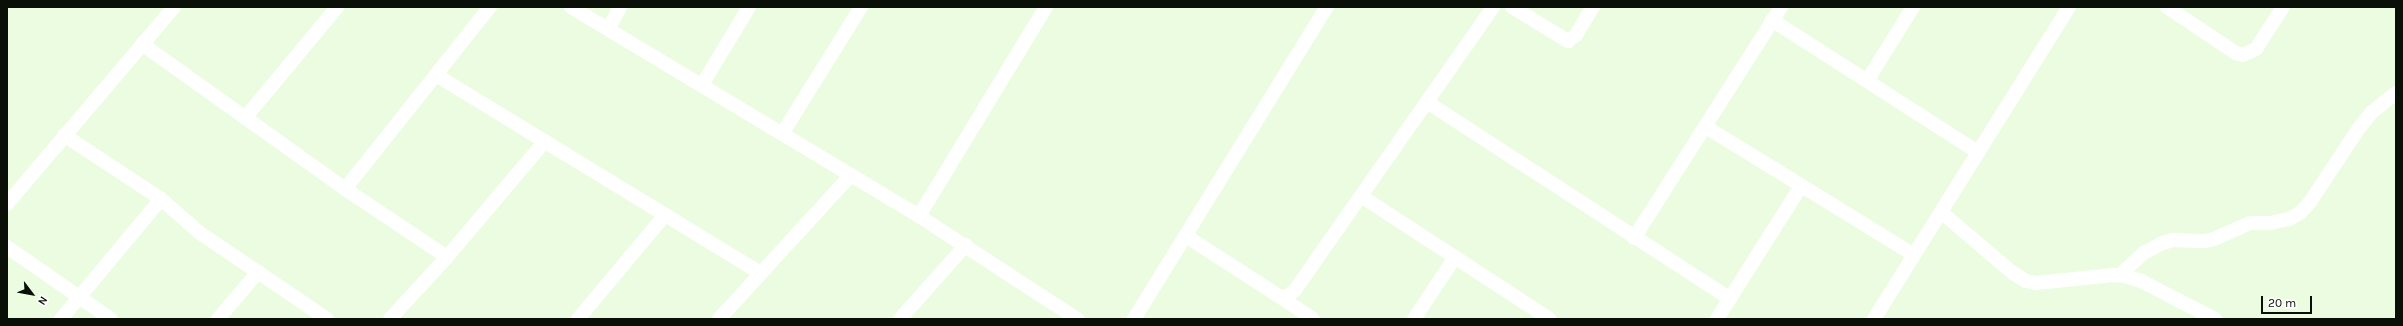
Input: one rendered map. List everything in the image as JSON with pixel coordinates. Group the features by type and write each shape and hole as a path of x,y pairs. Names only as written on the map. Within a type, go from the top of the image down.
{"street":[{"path":"7,204 174,7"},
{"path":"345,189 490,7"},
{"path":"571,7 702,84 919,216 966,245 1077,319"},
{"path":"608,29 620,7"},
{"path":"702,84 749,7"},
{"path":"782,134 862,7"},
{"path":"919,216 1046,7"},
{"path":"1134,319 1327,7"},
{"path":"1282,298 1295,290 1492,7"},
{"path":"1512,7 1568,41 1576,35 1593,7"},
{"path":"1634,238 1781,7"},
{"path":"1866,81 1914,7"},
{"path":"1874,319 2068,7"},
{"path":"2167,7 2236,53 2243,55 2256,49 2283,7"},
{"path":"245,118 330,9"},
{"path":"1772,20 1978,152"},
{"path":"142,44 345,189 447,257"},
{"path":"436,75 761,274"},
{"path":"2120,275 2144,253 2160,244 2172,240 2205,241 2214,239 2250,223 2270,223 2289,219 2300,213 2310,202 2367,118 2396,93"},
{"path":"1427,102 1730,299"},
{"path":"1706,127 1914,255"},
{"path":"64,135 161,199 200,233 327,319"},
{"path":"390,319 447,257 545,141"},
{"path":"719,319 851,175"},
{"path":"1717,319 1801,186"},
{"path":"1361,196 1550,319"},
{"path":"61,319 161,199"},
{"path":"1941,212 2013,273 2026,281 2036,283 2120,275 2141,281 2215,319"},
{"path":"578,319 665,215"},
{"path":"1186,236 1314,319"},
{"path":"900,319 966,245"},
{"path":"7,247 111,319"},
{"path":"1414,319 1455,257"},
{"path":"218,319 258,272"}]}
